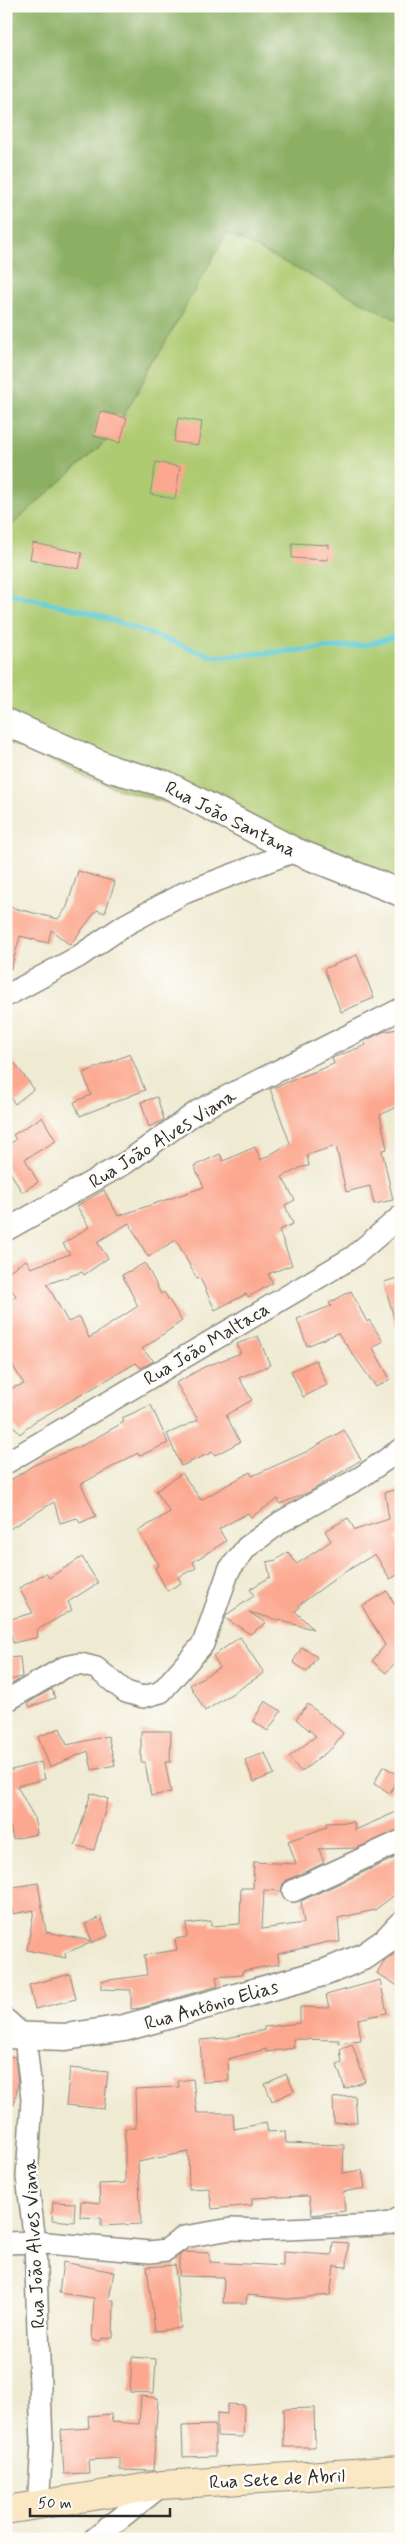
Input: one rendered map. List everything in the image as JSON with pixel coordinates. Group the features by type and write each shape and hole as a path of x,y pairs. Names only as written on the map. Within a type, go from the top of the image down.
{"main road":[{"name":"Rua Sete de Abril","path":"6,2510 38,2507 162,2485 401,2470"}],"street":[{"name":"Rua João Santana","path":"6,722 114,770 166,784 296,851 401,893"},
{"path":"6,996 78,956 124,925 184,893 296,851"},
{"name":"Rua João Alves Viana","path":"6,1230 127,1162 198,1111 401,1009"},
{"name":"Rua João Maltaca","path":"6,1463 352,1257 401,1216"},
{"path":"6,1701 65,1667 80,1664 96,1668 126,1692 143,1697 160,1692 203,1644 229,1570 247,1547 281,1522 361,1477 401,1449"},
{"path":"293,1891 401,1841"},
{"name":"Rua Antônio Elias","path":"12,2031 66,2037 124,2028 326,1972 365,1956 384,1942 401,1925"},
{"name":"Rua João Alves Viana","path":"12,2031 32,2099 27,2177 34,2242 42,2445 38,2507"},
{"path":"6,2243 34,2242 150,2252 166,2250 184,2237 232,2229 264,2230 377,2225 392,2223 401,2218"},
{"path":"94,2539 162,2485"}],"green space":[{"path":"6,6 401,6 401,322 227,233 113,435 6,530"},
{"path":"227,232 401,322 401,884 338,851 118,789 6,742 6,530 113,435"}],"building":[{"path":"100,411 127,418 120,443 94,436"},
{"path":"178,418 202,422 198,445 174,442"},
{"path":"156,462 180,467 175,499 150,494"},
{"path":"33,543 82,553 79,569 30,559"},
{"path":"292,543 329,545 328,560 292,558"},
{"path":"78,871 115,882 105,913 97,910 70,945 51,930 48,943 20,936 11,969 6,968 6,906 58,919 67,907"},
{"path":"357,955 374,998 341,1012 324,969"},
{"path":"397,1029 401,1044 401,1105 380,1115 387,1149 382,1150 393,1200 374,1204 370,1186 346,1192 336,1146 307,1155 309,1166 302,1167 282,1177 295,1200 285,1205 293,1224 279,1230 292,1265 268,1274 273,1283 248,1297 246,1294 215,1310 200,1278 197,1279 176,1240 148,1257 129,1223 97,1242 108,1258 84,1275 82,1272 47,1284 68,1322 80,1317 89,1338 138,1306 122,1275 145,1263 161,1294 164,1292 182,1321 142,1349 154,1361 141,1368 136,1363 34,1422 20,1434 6,1418 6,1390 24,1384 6,1355 6,1302 16,1296 6,1282 6,1273 26,1260 31,1268 70,1254 63,1244 89,1227 77,1206 104,1190 118,1216 204,1187 194,1166 220,1154 223,1161 255,1147 261,1160 290,1143 270,1089 334,1064 332,1058 366,1045 364,1041 383,1032"},
{"path":"6,1052 34,1089 15,1104 6,1092"},
{"path":"130,1054 145,1090 80,1116 74,1102 91,1095 83,1073"},
{"path":"157,1097 164,1120 149,1127 141,1102"},
{"path":"42,1117 56,1141 25,1159 38,1182 22,1192 6,1165 6,1146 16,1140 13,1135"},
{"path":"401,1277 401,1326 396,1326 384,1282"},
{"path":"351,1291 367,1322 369,1320 383,1341 373,1348 390,1379 376,1387 338,1333 307,1346 297,1319 331,1306 329,1303"},
{"path":"258,1336 270,1365 239,1378 252,1400 226,1415 240,1442 215,1455 213,1452 181,1466 167,1434 198,1420 176,1383 204,1367 241,1353 237,1344"},
{"path":"316,1360 327,1385 303,1397 291,1371"},
{"path":"151,1405 168,1443 139,1456 138,1453 81,1484 96,1516 80,1523 77,1518 60,1523 54,1502 6,1531 6,1483 34,1465 83,1445 124,1422 122,1418"},
{"path":"344,1430 361,1460 309,1492 280,1504 278,1499 251,1517 248,1513 219,1529 226,1541 193,1562 196,1568 178,1577 181,1583 167,1591 155,1568 159,1565 138,1531 170,1512 156,1491 182,1473 201,1500 250,1472 252,1476 306,1452"},
{"path":"401,1489 401,1535 395,1536 401,1555 401,1573 390,1579 375,1554 340,1575 299,1605 300,1607 295,1611 313,1629 285,1622 282,1619 278,1620 249,1612 266,1623 250,1634 225,1618 226,1615 254,1596 250,1589 270,1577 267,1562 276,1560 288,1552 297,1564 331,1541 325,1531 348,1518 355,1530 389,1519 385,1492"},
{"path":"82,1557 98,1583 68,1602 72,1610 37,1630 38,1637 13,1643 7,1620 33,1613 19,1588 46,1573 49,1578"},
{"path":"387,1591 401,1615 401,1656 386,1673 372,1661 385,1645 362,1606"},
{"path":"240,1637 264,1673 205,1711 190,1685 220,1667 213,1656"},
{"path":"302,1647 317,1657 307,1672 293,1662"},
{"path":"20,1657 22,1677 6,1681 6,1658"},
{"path":"52,1689 55,1698 30,1707 28,1703"},
{"path":"265,1701 281,1711 268,1731 253,1721"},
{"path":"308,1704 343,1733 333,1747 301,1772 289,1757 316,1736 296,1719"},
{"path":"60,1728 67,1745 108,1736 115,1765 92,1770 88,1751 50,1767 38,1737"},
{"path":"141,1731 171,1731 170,1762 165,1762 171,1792 151,1796 145,1762 141,1762"},
{"path":"265,1753 274,1774 254,1782 245,1760"},
{"path":"41,1762 45,1779 17,1786 34,1817 37,1834 13,1839 9,1823 6,1824 6,1768 8,1771"},
{"path":"383,1766 399,1775 390,1793 374,1784"},
{"path":"91,1793 108,1799 94,1850 75,1845"},
{"path":"401,1810 401,1829 357,1848 319,1849 324,1863 287,1880 283,1884 281,1891 264,1890 262,1929 304,1923 301,1901 401,1855 401,1890 375,1910 338,1918 340,1942 328,1942 278,1954 279,1964 242,1971 242,1975 216,1977 218,1986 141,2008 131,2009 131,1990 101,1989 101,1981 147,1975 144,1955 177,1950 175,1939 187,1937 186,1924 211,1921 211,1926 240,1924 241,1888 253,1888 254,1862 296,1864 288,1841 327,1827 326,1823 354,1822 355,1830"},
{"path":"38,1883 46,1932 92,1941 85,1924 101,1917 108,1936 65,1953 66,1958 27,1950 34,1910 13,1914 8,1888"},
{"path":"394,1954 401,1959 401,1988 377,1973 385,1961"},
{"path":"70,1974 76,1999 35,2009 29,1985"},
{"path":"380,1980 387,2013 358,2019 361,2040 339,2043 339,2040 293,2039 294,2048 266,2052 266,2049 228,2059 229,2081 203,2082 200,2040 227,2038 264,2030 264,2027 300,2023 300,2007 329,2008 326,1995"},
{"path":"352,2044 365,2081 345,2089 337,2065 342,2063 340,2049"},
{"path":"6,2056 15,2057 18,2084 14,2105 6,2104"},
{"path":"70,2068 108,2072 104,2109 66,2105"},
{"path":"286,2074 294,2091 272,2101 265,2084"},
{"path":"193,2079 197,2113 233,2113 234,2129 266,2123 268,2132 285,2131 286,2143 344,2145 343,2173 362,2170 365,2188 343,2192 345,2211 312,2215 309,2196 252,2198 252,2205 212,2209 209,2188 189,2189 188,2152 138,2162 141,2224 101,2226 101,2218 80,2217 81,2201 100,2203 99,2184 125,2183 125,2128 136,2128 135,2089 179,2087 178,2081"},
{"path":"355,2096 357,2122 334,2123 333,2098"},
{"path":"53,2202 75,2203 74,2222 52,2220"},
{"path":"333,2242 348,2243 347,2267 334,2266 330,2295 288,2299 247,2295 246,2303 223,2303 224,2277 179,2276 179,2256 184,2252 210,2253 210,2262 283,2266 283,2252 332,2255"},
{"path":"63,2262 114,2272 109,2300 114,2300 113,2337 102,2338 101,2341 92,2340 94,2298 59,2293"},
{"path":"175,2265 181,2328 155,2331 147,2267"},
{"path":"132,2357 156,2359 154,2393 130,2392"},
{"path":"141,2396 158,2398 153,2471 120,2470 120,2458 88,2460 89,2473 64,2474 61,2430 89,2428 88,2416 111,2414 112,2422 139,2424"},
{"path":"227,2404 244,2405 243,2437 217,2436 217,2413 227,2414"},
{"path":"314,2408 315,2447 284,2447 283,2409"},
{"path":"215,2425 215,2456 183,2457 182,2426"}],"waterway":[{"path":"6,593 89,612 215,657 365,645 401,635"}]}
